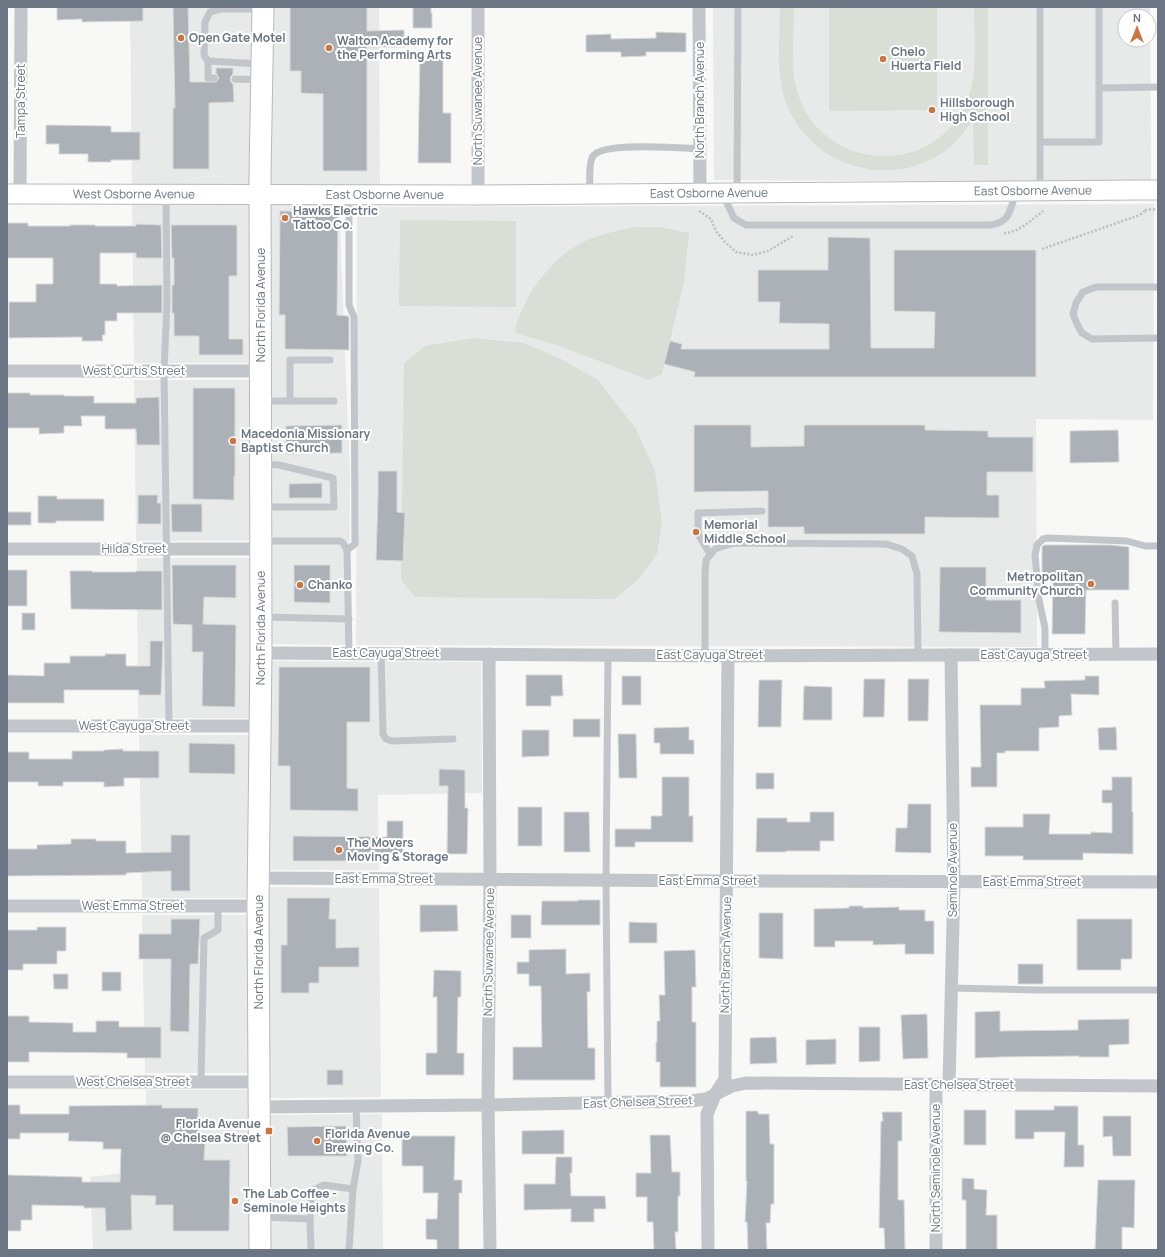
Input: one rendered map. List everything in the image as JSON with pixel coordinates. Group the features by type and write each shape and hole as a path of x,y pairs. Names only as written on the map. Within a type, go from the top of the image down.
{"main road":[{"name":"North Florida Avenue","path":"260,1250 258,906 261,653 260,508 263,8"}],"street":[{"name":"Tampa Street","path":"14,194 21,7"},
{"name":"North Suwanee Avenue","path":"478,7 478,195"},
{"name":"North Branch Avenue","path":"700,7 700,194"},
{"name":"East Osborne Avenue","path":"261,194 478,195 1158,190"},
{"name":"West Osborne Avenue","path":"14,194 261,194"},
{"name":"West Curtis Street","path":"7,371 261,371"},
{"name":"Hilda Street","path":"7,549 167,549 260,545"},
{"name":"East Cayuga Street","path":"261,653 705,656 1158,654"},
{"name":"North Suwanee Avenue","path":"489,654 490,880 488,1105 490,1250"},
{"name":"Seminole Avenue","path":"949,1085 954,882 951,655"},
{"name":"North Branch Avenue","path":"708,1250 707,1114 716,1093 725,1079 728,656"},
{"name":"West Cayuga Street","path":"7,726 260,726"},
{"name":"East Emma Street","path":"259,878 606,881 1158,882"},
{"name":"West Emma Street","path":"7,906 258,906"},
{"name":"West Chelsea Street","path":"7,1082 259,1082"},
{"name":"East Chelsea Street","path":"259,1107 690,1101 706,1099 732,1086 746,1083 1158,1086"},
{"name":"North Seminole Avenue","path":"936,1085 936,1250"}],"lane":[{"path":"738,7 729,193 734,218 746,225 991,225 999,224 1008,216 1016,191"},
{"path":"1040,7 1040,190"},
{"path":"1041,142 1099,142 1099,7"},
{"path":"214,78 208,78 208,61 204,55 205,22 210,12 221,9 263,8"},
{"path":"208,61 262,72"},
{"path":"235,79 262,72"},
{"path":"1099,88 1158,87"},
{"path":"590,194 590,171 592,158 594,154 604,150 617,148 653,147 700,154"},
{"path":"166,194 167,302 164,371 169,726"},
{"path":"347,550 355,544 354,317 349,306 350,194"},
{"path":"1158,287 1096,287 1083,292 1076,302 1073,314 1082,333 1092,339 1158,338"},
{"path":"290,401 290,360 330,360"},
{"path":"261,401 334,401"},
{"path":"260,508 334,506 333,478 279,465 261,464"},
{"path":"710,554 698,534 698,513 762,511"},
{"path":"1046,655 1045,628 1039,600 1035,555 1037,545 1043,539 1127,541 1145,546 1158,546"},
{"path":"260,545 340,541 343,543 347,550 349,653"},
{"path":"705,656 706,560 715,549 734,543 886,544 902,549 912,556 918,574 918,655"},
{"path":"1115,603 1116,654"},
{"path":"261,617 349,619"},
{"path":"381,653 383,734 386,739 392,741 453,739"},
{"path":"608,655 606,881 608,1103"},
{"path":"201,1082 204,938 218,930 218,906"},
{"path":"952,988 1158,990"},
{"path":"349,1250 353,1189 358,1161 356,1106"},
{"path":"311,1250 310,1194 312,1190 324,1185 353,1189"},
{"path":"260,1217 310,1219"}],"path":[{"path":"1042,249 1140,215 1146,210"}],"shaded area":[{"path":"130,7 255,7 253,185 132,186"},
{"path":"270,7 379,7 380,186 268,185"},
{"name":"Hillsborough High School","path":"713,7 1150,7 1117,8 1117,48 1150,48 1151,182 714,180"},
{"path":"780,7 794,7 794,74 798,94 811,119 829,138 852,150 876,156 902,154 926,146 948,131 964,108 969,97 972,84 975,59 974,7 988,7 988,165 974,165 973,120 957,140 945,151 925,162 904,169 882,170 860,167 839,160 820,149 804,133 791,114 782,89 779,62"},
{"name":"Chelo Huerta Field","path":"829,7 937,7 937,110 829,111"},
{"path":"132,203 253,203 253,363 134,363"},
{"path":"268,203 339,203 350,473 349,645 269,644"},
{"name":"Memorial Middle School","path":"1154,204 1153,420 1036,419 1037,647 356,645 357,207"},
{"path":"400,220 516,221 516,307 399,306"},
{"path":"635,227 660,227 689,233 684,282 662,374 649,380 557,345 515,333 518,319 531,292 547,271 566,253 587,240 611,232"},
{"path":"473,338 524,343 561,359 598,380 636,429 655,471 662,523 657,554 638,580 614,599 415,597 401,580 404,363 425,346"},
{"path":"134,380 253,380 253,541 136,541"},
{"path":"137,558 253,558 253,718 138,718"},
{"path":"269,661 481,662 482,793 378,795 379,870 267,870"},
{"path":"139,735 253,735 251,898 142,898"},
{"path":"267,887 379,888 381,1097 267,1098"},
{"path":"142,915 251,915 252,1073 145,1073"},
{"path":"146,1090 252,1090 253,1250 93,1250 90,1177 147,1170"},
{"path":"382,1114 383,1250 268,1250 267,1115"}],"building":[{"path":"57,7 143,7 143,21 82,22 82,19 57,20"},
{"path":"173,7 188,7 190,82 216,82 219,78 216,73 216,68 233,68 233,74 230,79 233,84 234,102 209,103 209,169 173,169 173,108 175,108"},
{"path":"290,7 367,7 367,31 404,30 404,47 367,47 367,171 323,171 323,94 301,93 301,71 290,71"},
{"path":"413,7 431,7 432,28 413,28"},
{"path":"656,32 686,33 686,52 646,52 646,56 621,57 621,52 586,52 586,35 611,34 611,39 656,38"},
{"path":"420,55 443,55 443,113 451,113 451,163 418,163"},
{"path":"46,125 111,126 111,132 140,132 140,160 88,162 88,154 59,154 59,144 46,144"},
{"path":"280,211 338,212 337,315 348,316 349,318 349,350 285,349 285,315 279,315"},
{"path":"7,223 28,223 28,226 161,225 162,258 136,258 136,253 100,253 100,284 117,284 117,286 162,285 162,313 117,313 117,321 105,321 105,335 102,335 103,341 82,341 82,337 9,338 9,302 36,302 36,284 53,284 53,258 7,258"},
{"path":"171,225 237,225 237,276 229,276 229,339 243,339 243,355 199,355 199,336 174,336 172,285 174,285 174,258 172,258"},
{"path":"828,237 870,238 871,348 934,348 935,312 894,311 894,250 1036,250 1036,377 694,377 695,372 664,364 670,341 682,344 681,349 829,349 829,324 779,323 780,302 758,302 758,270 828,270"},
{"path":"193,388 235,388 234,500 193,499"},
{"path":"7,393 30,393 30,395 94,396 94,403 136,403 136,398 159,397 160,445 137,445 136,429 105,429 105,416 81,416 82,426 64,426 64,433 39,434 39,428 7,428"},
{"path":"342,425 342,453 286,454 286,426"},
{"path":"694,425 751,425 751,447 804,446 804,425 925,425 925,430 988,431 988,437 1033,437 1033,472 987,472 987,495 999,495 999,518 925,517 925,534 804,534 804,527 768,527 768,491 694,492"},
{"path":"1118,430 1119,462 1070,463 1070,431"},
{"path":"378,471 397,471 397,512 405,513 403,561 376,560"},
{"path":"322,483 322,498 289,498 289,484"},
{"path":"138,495 158,495 157,503 161,503 161,524 138,524"},
{"path":"38,496 57,496 57,499 104,499 104,521 56,521 56,523 38,523"},
{"path":"171,504 202,504 202,532 172,532"},
{"path":"7,512 31,512 31,525 7,525"},
{"name":"Metropolitan Community Church","path":"1044,545 1111,545 1129,547 1129,590 1086,590 1085,634 1052,634 1053,579 1042,579 1042,547"},
{"path":"172,565 236,565 236,598 204,597 203,624 236,625 235,707 202,706 203,652 192,652 192,625 173,624"},
{"path":"294,565 330,565 330,603 294,602"},
{"path":"940,567 986,567 986,600 1021,600 1021,633 939,632"},
{"path":"7,570 27,570 27,606 7,606"},
{"path":"70,571 162,571 162,610 71,609"},
{"path":"22,613 35,613 35,630 22,630"},
{"path":"150,641 163,641 161,695 139,695 139,690 64,690 64,703 7,703 7,675 44,676 44,663 70,663 70,656 105,656 105,654 126,654 126,666 150,666"},
{"path":"279,667 370,667 370,722 347,722 347,788 358,789 358,811 290,810 290,766 278,766"},
{"path":"526,675 562,675 563,696 551,696 551,706 526,706"},
{"path":"622,676 641,676 641,705 622,705"},
{"path":"1085,676 1099,676 1099,695 1071,694 1072,715 1059,716 1059,727 1039,728 1039,751 1005,751 1005,753 997,753 997,787 971,787 971,767 981,767 980,705 1021,705 1021,688 1045,688 1044,681 1085,680"},
{"path":"864,679 885,679 884,717 863,717"},
{"path":"908,679 929,679 928,721 908,721"},
{"path":"759,680 782,680 781,727 758,727"},
{"path":"804,686 832,687 832,720 803,720"},
{"path":"573,719 600,719 600,737 573,737"},
{"path":"689,727 689,740 694,740 694,754 660,754 660,743 654,743 654,728"},
{"path":"1116,727 1117,750 1099,750 1098,728"},
{"path":"522,730 549,730 549,756 522,757"},
{"path":"618,734 636,734 637,778 619,778"},
{"path":"189,743 235,744 235,774 189,773"},
{"path":"123,749 123,751 159,751 159,778 124,778 124,786 104,787 104,782 63,782 63,786 38,786 38,782 7,782 7,752 29,752 29,759 72,759 72,751 104,751"},
{"path":"439,769 465,770 465,808 468,808 467,854 447,854 448,786 439,786"},
{"path":"756,773 774,773 774,789 756,789"},
{"path":"662,777 689,777 689,816 693,816 693,842 635,842 635,847 615,847 615,829 651,829 651,816 662,816"},
{"path":"1112,777 1132,777 1133,854 1083,853 1083,860 1023,860 1023,856 985,856 985,827 1023,827 1023,814 1050,814 1049,834 1091,834 1091,832 1112,833 1112,803 1102,803 1102,790 1112,790"},
{"path":"908,804 931,804 931,853 895,852 896,828 907,828"},
{"path":"518,807 542,807 542,846 518,846"},
{"path":"564,812 589,812 590,852 564,852"},
{"path":"810,812 834,812 834,841 820,841 820,851 756,852 757,818 787,818 787,822 810,822"},
{"path":"387,821 403,821 403,853 372,853 372,861 293,861 293,836 387,837"},
{"path":"171,835 190,835 190,891 171,891 171,871 126,873 126,875 7,876 7,849 37,849 37,845 71,844 71,839 96,839 96,841 126,841 126,853 171,852"},
{"path":"287,898 330,898 329,919 336,919 336,948 359,947 359,967 319,967 319,983 309,983 309,993 281,993 281,945 287,945"},
{"path":"600,900 600,925 541,925 542,901"},
{"path":"420,905 457,905 458,931 420,932"},
{"path":"849,906 863,906 863,908 899,907 899,910 925,910 925,921 934,921 934,954 905,954 905,944 873,945 873,941 835,941 835,947 814,947 814,909 849,908"},
{"path":"759,913 783,913 783,959 759,958"},
{"path":"511,915 531,915 531,938 511,938"},
{"path":"171,919 200,919 198,964 190,964 189,1032 170,1031 171,959 139,959 139,934 171,934"},
{"path":"1077,919 1132,919 1132,959 1121,959 1121,970 1077,970"},
{"path":"629,922 657,923 657,943 629,943"},
{"path":"37,927 66,927 66,951 57,951 57,964 23,964 23,970 7,970 7,930 37,930"},
{"path":"566,949 566,974 590,973 590,992 587,992 588,1048 595,1048 595,1080 513,1080 513,1047 542,1047 541,986 529,986 529,974 517,974 517,962 529,962 529,950"},
{"path":"695,950 696,987 692,987 692,1022 696,1022 696,1087 660,1087 660,1062 656,1062 656,1042 657,1021 660,1021 659,995 665,995 664,951"},
{"path":"1018,964 1043,964 1043,984 1018,984"},
{"path":"434,970 461,971 461,997 458,997 457,1053 464,1053 464,1075 426,1075 426,1053 437,1053 437,997 433,997"},
{"path":"102,972 121,972 121,991 102,991"},
{"path":"53,974 68,974 68,989 54,989"},
{"path":"1000,1011 1000,1031 1078,1030 1078,1020 1129,1019 1129,1044 1109,1045 1109,1057 1079,1056 975,1058 975,1012"},
{"path":"927,1014 928,1058 903,1059 901,1015"},
{"path":"7,1016 29,1016 29,1022 73,1023 73,1032 96,1032 96,1021 119,1021 119,1027 161,1027 161,1058 127,1058 127,1053 29,1052 29,1062 7,1062"},
{"path":"859,1027 880,1027 880,1061 859,1062"},
{"path":"776,1037 777,1063 750,1064 750,1038"},
{"path":"836,1039 836,1064 806,1065 806,1040"},
{"path":"327,1070 343,1070 343,1085 327,1085"},
{"path":"7,1105 20,1105 20,1114 69,1114 69,1106 162,1105 162,1108 198,1108 198,1143 205,1143 204,1160 230,1160 229,1231 173,1231 173,1205 155,1205 156,1196 131,1195 132,1230 106,1231 105,1208 32,1205 32,1220 21,1220 21,1231 7,1231 7,1175 82,1177 82,1182 120,1182 121,1149 103,1149 103,1142 68,1141 69,1133 20,1133 20,1139 7,1139"},
{"path":"1054,1106 1078,1106 1078,1145 1084,1145 1084,1167 1064,1167 1065,1132 1034,1132 1034,1139 1015,1139 1015,1110 1054,1110"},
{"path":"964,1110 986,1110 986,1145 964,1145"},
{"path":"746,1111 758,1111 758,1114 769,1114 770,1144 774,1144 774,1204 771,1204 770,1223 766,1223 767,1250 748,1250 747,1222 745,1222 747,1181"},
{"path":"882,1112 902,1112 902,1141 898,1141 898,1200 904,1200 905,1250 885,1250 884,1228 879,1228 881,1121 883,1121"},
{"path":"1103,1116 1131,1116 1131,1156 1113,1156 1112,1136 1103,1137"},
{"name":"Florida Avenue Brewing Co.","path":"346,1126 347,1156 288,1156 287,1127"},
{"path":"564,1130 564,1154 522,1154 522,1131"},
{"path":"650,1135 670,1135 672,1172 680,1172 678,1232 675,1232 676,1250 654,1250 653,1222 647,1222 647,1197 636,1197 636,1173 651,1173"},
{"path":"402,1136 455,1136 454,1180 462,1180 462,1193 459,1193 459,1250 437,1250 437,1240 426,1239 426,1219 437,1219 438,1193 423,1193 423,1166 402,1166"},
{"path":"556,1157 572,1157 572,1173 570,1173 571,1196 605,1196 606,1209 594,1209 594,1222 571,1222 571,1209 524,1210 524,1184 555,1184"},
{"path":"962,1178 974,1179 974,1189 987,1190 986,1215 997,1215 997,1250 966,1250 966,1200 962,1200"},
{"path":"1098,1180 1135,1180 1134,1228 1122,1227 1122,1250 1095,1250"}],"place":[{"name":"Open Gate Motel","path":"181,38"},
{"name":"Walton Academy for the Performing Arts","path":"329,48"},
{"name":"Chelo Huerta Field","path":"883,59"},
{"name":"Hillsborough High School","path":"932,110"},
{"name":"Hawks Electric Tattoo Co.","path":"285,218"},
{"name":"Macedonia Missionary Baptist Church","path":"233,441"},
{"name":"Memorial Middle School","path":"696,532"},
{"name":"Metropolitan Community Church","path":"1091,584"},
{"name":"Chanko","path":"300,585"},
{"name":"The Movers Moving & Storage","path":"339,850"},
{"name":"Florida Avenue @ Chelsea Street","path":"269,1131"},
{"name":"Florida Avenue Brewing Co.","path":"317,1141"},
{"name":"The Lab Coffee - Seminole Heights","path":"235,1201"}]}
